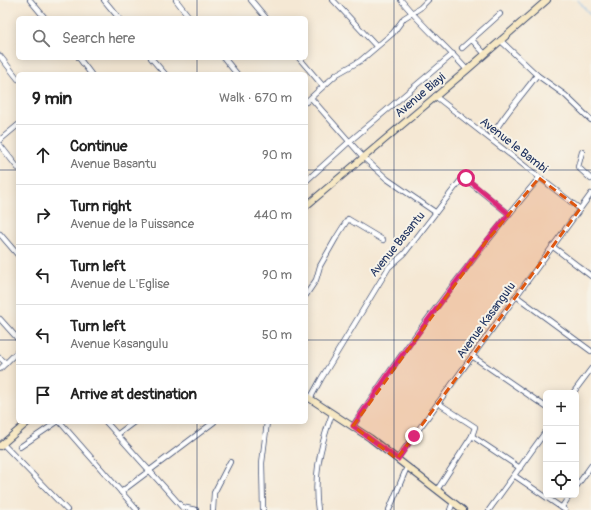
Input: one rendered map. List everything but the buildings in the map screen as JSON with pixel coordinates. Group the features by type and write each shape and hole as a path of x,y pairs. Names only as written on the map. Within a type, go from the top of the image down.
{"street":[{"path":"30,0 44,16"},
{"path":"104,0 117,16"},
{"path":"176,0 188,16"},
{"path":"251,0 264,16"},
{"path":"333,0 376,46"},
{"path":"401,0 411,13 453,54 467,70"},
{"path":"308,100 337,74 360,61 393,33 402,20 428,0"},
{"name":"Avenue Biayi","path":"308,204 467,70 547,0"},
{"path":"462,48 500,14"},
{"path":"472,40 485,54"},
{"path":"500,40 537,75 565,95 591,120"},
{"path":"308,180 350,141 453,54"},
{"path":"0,56 16,76"},
{"path":"80,60 90,72"},
{"path":"153,60 163,72"},
{"path":"226,60 235,72"},
{"path":"301,60 324,86"},
{"path":"491,138 501,119 516,104 537,75"},
{"name":"Avenue le Bambi","path":"435,96 491,138 580,210"},
{"path":"311,98 363,157 395,186 435,212"},
{"path":"0,140 16,127"},
{"path":"0,145 16,165"},
{"path":"582,152 578,167 591,179"},
{"name":"Avenue Basantu","path":"308,398 373,290 389,267 404,254 464,176 509,214"},
{"path":"353,426 399,359 485,243 539,178"},
{"name":"Avenue Kasangulu","path":"398,459 591,194"},
{"path":"585,202 591,206"},
{"path":"308,292 316,280 320,266 348,219 383,240"},
{"path":"0,234 16,253"},
{"path":"552,246 591,276"},
{"path":"516,296 591,351"},
{"path":"0,319 16,337"},
{"path":"0,369 16,353"},
{"path":"472,356 543,405"},
{"path":"0,358 6,363"},
{"path":"575,390 591,369"},
{"path":"308,398 353,426 463,510"},
{"path":"437,490 472,436 475,427 438,403"},
{"path":"318,510 317,484 321,456 325,433 332,414"},
{"path":"26,424 2,445 67,510"},
{"path":"20,447 55,424"},
{"path":"60,424 137,510"},
{"path":"108,424 182,506 196,510"},
{"path":"118,434 131,424"},
{"path":"121,492 211,424"},
{"path":"262,510 262,463 267,424"},
{"path":"489,510 543,435"},
{"path":"472,436 520,468"},
{"path":"213,510 214,493 230,462"},
{"path":"579,483 591,466"},
{"path":"389,510 407,467"},
{"path":"514,476 563,509 568,498"},
{"path":"450,510 453,502"}],"highlighted area":[{"path":"539,178 580,209 397,459 353,426 485,243"}],"waterway":[{"path":"578,0 591,16"}],"route":[{"path":"414,436 398,459 353,426 399,359 485,243 509,214 466,178"}]}
